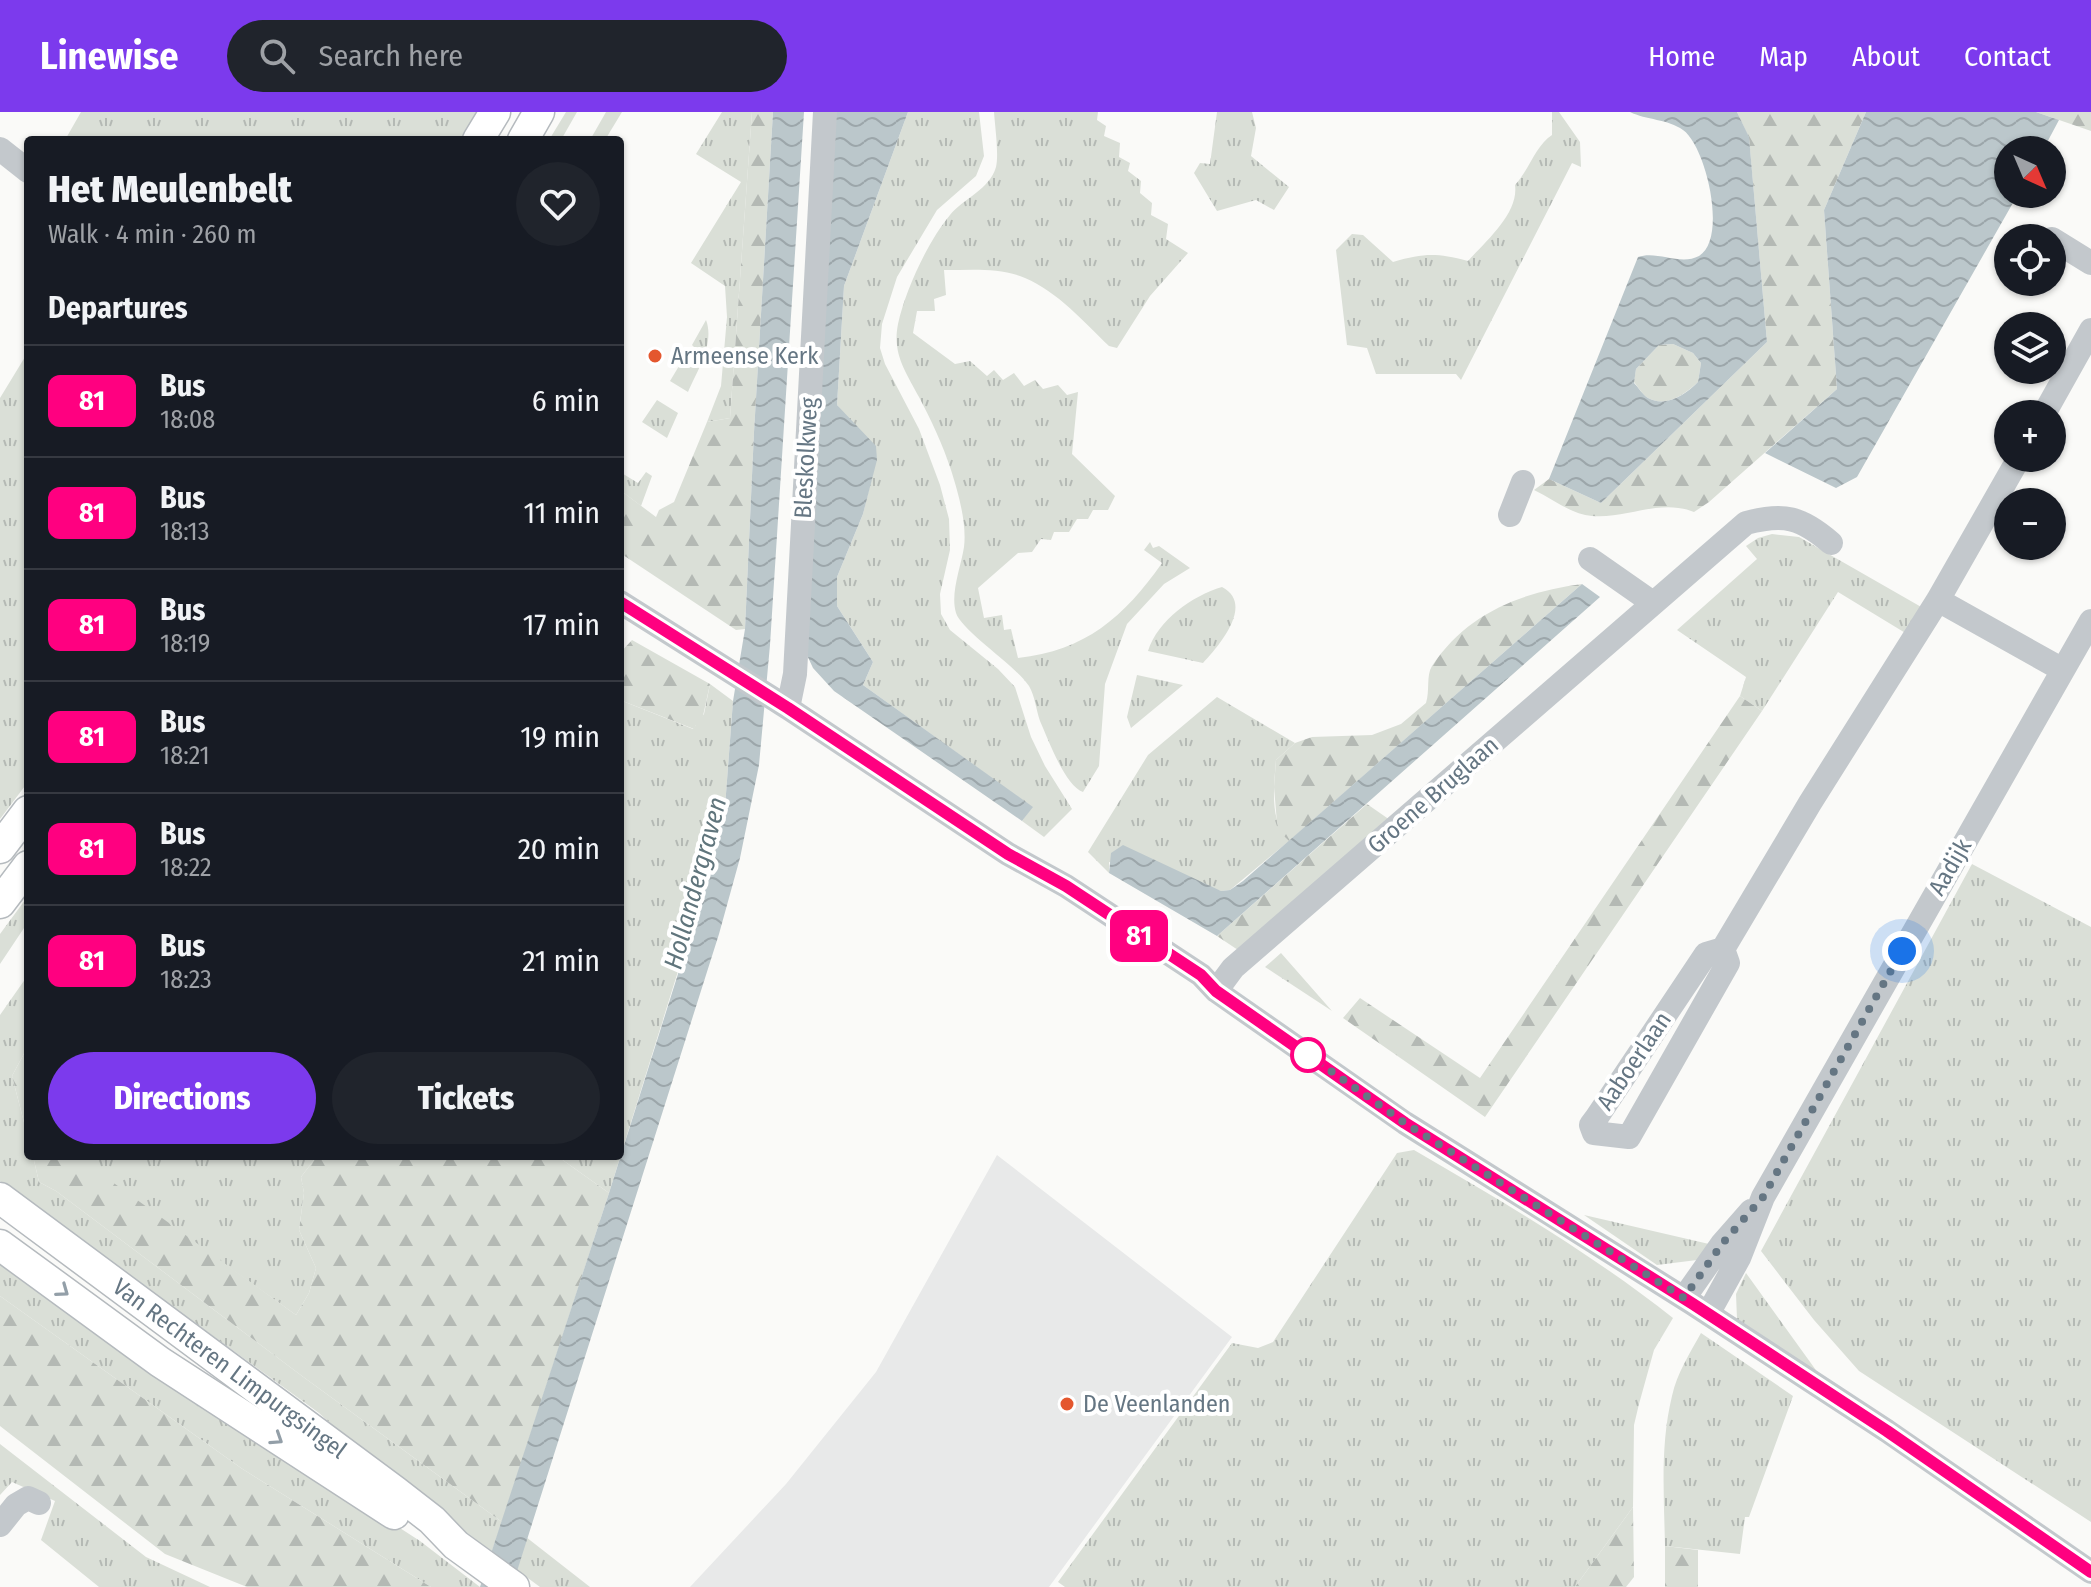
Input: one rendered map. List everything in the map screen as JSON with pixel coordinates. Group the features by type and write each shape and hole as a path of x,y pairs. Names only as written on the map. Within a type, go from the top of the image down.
{"main road":[{"path":"480,136 495,112"},
{"path":"525,136 539,112"},
{"path":"0,848 24,816"},
{"path":"0,903 24,871"},
{"name":"Van Rechteren Limpurgsingel","path":"0,1198 396,1492 467,1553 514,1587"},
{"name":"Van Rechteren Limpurgsingel","path":"0,1245 230,1409 425,1534 467,1553"}],"street":[{"name":"Bleskolkweg","path":"778,702 795,674 825,112"},
{"path":"0,149 24,168"},
{"path":"2066,248 2091,263"},
{"path":"2052,400 2091,330"},
{"name":"Aaboerlaan","path":"1723,949 1728,963 1629,1137 1594,1133 1591,1125 1706,954 1723,949 1810,803 1938,600 2011,472"},
{"path":"1510,515 1523,482"},
{"name":"Groene Bruglaan","path":"1216,991 1233,968 1746,523 1766,518 1792,518 1812,527 1831,543"},
{"path":"1590,559 1653,603"},
{"path":"1938,600 2063,670"},
{"path":"624,605 1008,854 1066,886 1201,975 1216,991 1405,1123 1695,1305 1887,1431 2091,1572"},
{"name":"Aadijk","path":"1695,1305 1722,1244 1763,1197 2091,621"},
{"path":"0,1525 16,1505 28,1498 39,1503"}],"shaded area":[{"path":"997,1155 1232,1337 1049,1587 690,1587 786,1484 876,1372"}],"green space":[{"path":"81,112 479,112 464,136 67,136"},
{"path":"566,112 577,112 563,136 551,136"},
{"path":"606,112 622,112 607,136 592,136"},
{"path":"722,112 752,112 730,418 707,422 721,386 727,317 725,286 691,263 741,182 696,154"},
{"path":"752,112 773,112 745,629 736,630 624,556 624,493 656,517 659,510 674,502 707,422 730,418"},
{"path":"908,112 979,112 984,156 976,176 937,210 897,277 882,324 880,348 885,364 919,429 949,519 950,550 940,594 941,614 950,630 1015,687 1031,737 1072,809 1044,837 1022,821 1032,807 863,685 873,662 837,606 837,577 863,514 876,460 837,405 844,286"},
{"path":"994,112 1098,112 1097,120 1106,126 1104,136 1120,143 1119,157 1130,163 1128,171 1141,181 1140,193 1152,203 1151,215 1168,224 1166,239 1188,253 1150,296 1117,348 1109,346 1049,291 1006,272 944,270 946,295 934,299 935,311 917,311 913,333 955,364 970,361 987,376 994,370 1003,380 1014,373 1024,386 1035,380 1043,389 1058,385 1067,395 1078,392 1072,454 1115,496 1108,510 1093,510 1088,519 1077,519 1069,532 1054,532 1051,540 1041,539 1032,552 1018,553 978,588 984,618 1002,615 1004,630 1011,629 1018,658 1063,648 1101,628 1117,615 1162,563 1144,550 1150,542 1153,548 1159,546 1190,568 1164,584 1127,624 1105,684 1099,766 1083,792 1070,781 1058,761 1029,686 968,629 956,613 955,589 965,538 961,508 944,451 905,371 897,345 901,311 926,252 955,209 993,175 997,155"},
{"path":"1217,112 1252,112 1256,128 1251,156 1289,187 1274,210 1256,200 1217,211 1194,173 1200,163 1210,164"},
{"path":"1552,112 1559,112 1580,142 1581,167 1572,163 1461,380 1456,374 1376,374 1367,348 1347,345 1336,250 1352,234 1363,235 1393,262 1430,255 1468,261 1507,216 1515,195 1515,185 1541,145 1552,135"},
{"path":"1737,112 1866,112 1824,210 1837,389 1694,512 1669,507 1605,516 1576,512 1534,490 1549,479 1601,503 1767,342 1749,138"},
{"path":"2036,112 2091,112 2091,131"},
{"path":"706,320 707,347 688,392 670,381 679,366 684,368 696,349 692,345"},
{"path":"1673,344 1693,353 1701,363 1698,382 1675,398 1655,401 1646,397 1634,382 1636,369 1659,345"},
{"path":"24,359 24,787 0,819 0,398"},
{"path":"657,400 678,413 667,438 642,422"},
{"path":"646,472 652,476 641,506 624,493 624,474 638,483"},
{"path":"1772,534 1799,537 1923,608 1907,634 1838,592 1762,711 1740,696 1746,677 1677,630 1757,559 1746,546"},
{"path":"1582,584 1289,841 1279,831 1274,787 1276,760 1295,743 1312,737 1372,735 1401,724 1426,703 1432,666 1462,632 1479,619 1517,599"},
{"path":"1222,587 1231,594 1235,614 1225,636 1203,663 1148,651 1160,629 1178,611 1199,596"},
{"path":"632,640 710,684 701,725 696,725 694,729 624,702 624,649"},
{"path":"1137,675 1183,685 1131,728 1127,717"},
{"path":"710,684 733,701 725,807 717,846 624,1145 624,702 693,729 704,714"},
{"path":"1740,696 1762,711 1485,1117 1343,1018 1360,998 1480,1078"},
{"path":"1217,697 1295,743 1276,760 1274,781 1278,824 1289,841 1230,890 1221,891 1109,862 1109,873 1088,852 1148,755"},
{"path":"1367,804 1390,820 1238,950 1217,936"},
{"path":"1972,864 2091,927 2091,1522 1859,1371 1814,1320 1761,1251"},
{"path":"24,901 24,928 0,964 0,934"},
{"path":"1281,953 1332,1011 1265,967"},
{"path":"24,981 24,1054 12,1076 24,1122 24,1160 34,1160 39,1182 56,1191 502,1522 492,1551 414,1500 319,1413 0,1181 0,1015"},
{"path":"24,1054 24,1122 12,1076"},
{"path":"1414,1150 1579,1250 1673,1318 1654,1350 1634,1425 1633,1507 1575,1587 1065,1587 1058,1582 1232,1343 1258,1348 1273,1342 1397,1153"},
{"path":"34,1160 82,1160 296,1315 309,1293 316,1268 299,1230 304,1193 301,1177 314,1160 563,1160 609,1193 502,1522 56,1191 39,1182"},
{"path":"79,1160 314,1160 301,1177 304,1193 299,1230 316,1268 309,1293 296,1315"},
{"path":"563,1160 619,1160 609,1193"},
{"path":"1584,1215 1709,1244 1697,1260 1657,1265"},
{"path":"0,1258 420,1541 480,1587 431,1587 241,1468 0,1296"},
{"path":"1746,1273 1818,1373 1737,1319 1736,1294"},
{"path":"0,1296 241,1468 431,1587 247,1587 165,1554 0,1426"},
{"path":"1701,1333 1793,1396 1749,1517 1745,1517 1740,1554 1665,1546 1664,1471 1668,1414 1677,1379"},
{"path":"0,1444 146,1557 210,1587 99,1587 41,1540 55,1501 12,1482 0,1495"},
{"path":"1633,1507 1634,1577 1626,1587 1575,1587"},
{"path":"526,1537 590,1587 540,1587 517,1570"},
{"path":"1665,1546 1698,1550 1698,1587 1665,1587"}],"water":[{"path":"773,112 804,112 770,645 759,765 740,858 719,934 512,1587 480,1587 619,1160 624,1160 624,1145 712,866 725,807 733,701 745,629"},
{"path":"836,112 908,112 844,286 837,405 876,446 877,460 863,514 837,577 837,606 873,662 863,685 1033,807 1022,821 834,691 813,668 806,653"},
{"path":"1630,112 1737,112 1749,137 1767,342 1601,503 1549,479 1638,257 1653,255 1692,259 1708,246 1712,231 1713,213 1706,172 1691,139 1677,126","holes":["1673,344 1693,353 1701,363 1698,382 1675,398 1655,401 1646,397 1634,383 1636,369 1659,345"]},
{"path":"1866,112 2036,112 2059,120 2050,136 1994,136 1994,208 2010,208 2001,224 1994,224 1994,236 1857,477 1836,488 1765,453 1837,389 1824,210"},
{"path":"1582,584 1600,597 1217,936 1109,873 1111,853 1123,845 1221,891 1230,890"}],"bus line":[{"name":"81","path":"624,604 788,708 1008,854 1066,886 1201,975 1216,991 1405,1123 1693,1304 1887,1431 2091,1572"}],"place":[{"name":"Armeense Kerk","path":"655,356"},
{"name":"De Veenlanden","path":"1067,1404"}],"route":[{"path":"1308,1055 1405,1123 1684,1298 1722,1244 1763,1197 1902,951"}],"water label":[{"name":"Hollandergraven","path":"695,883"}]}
